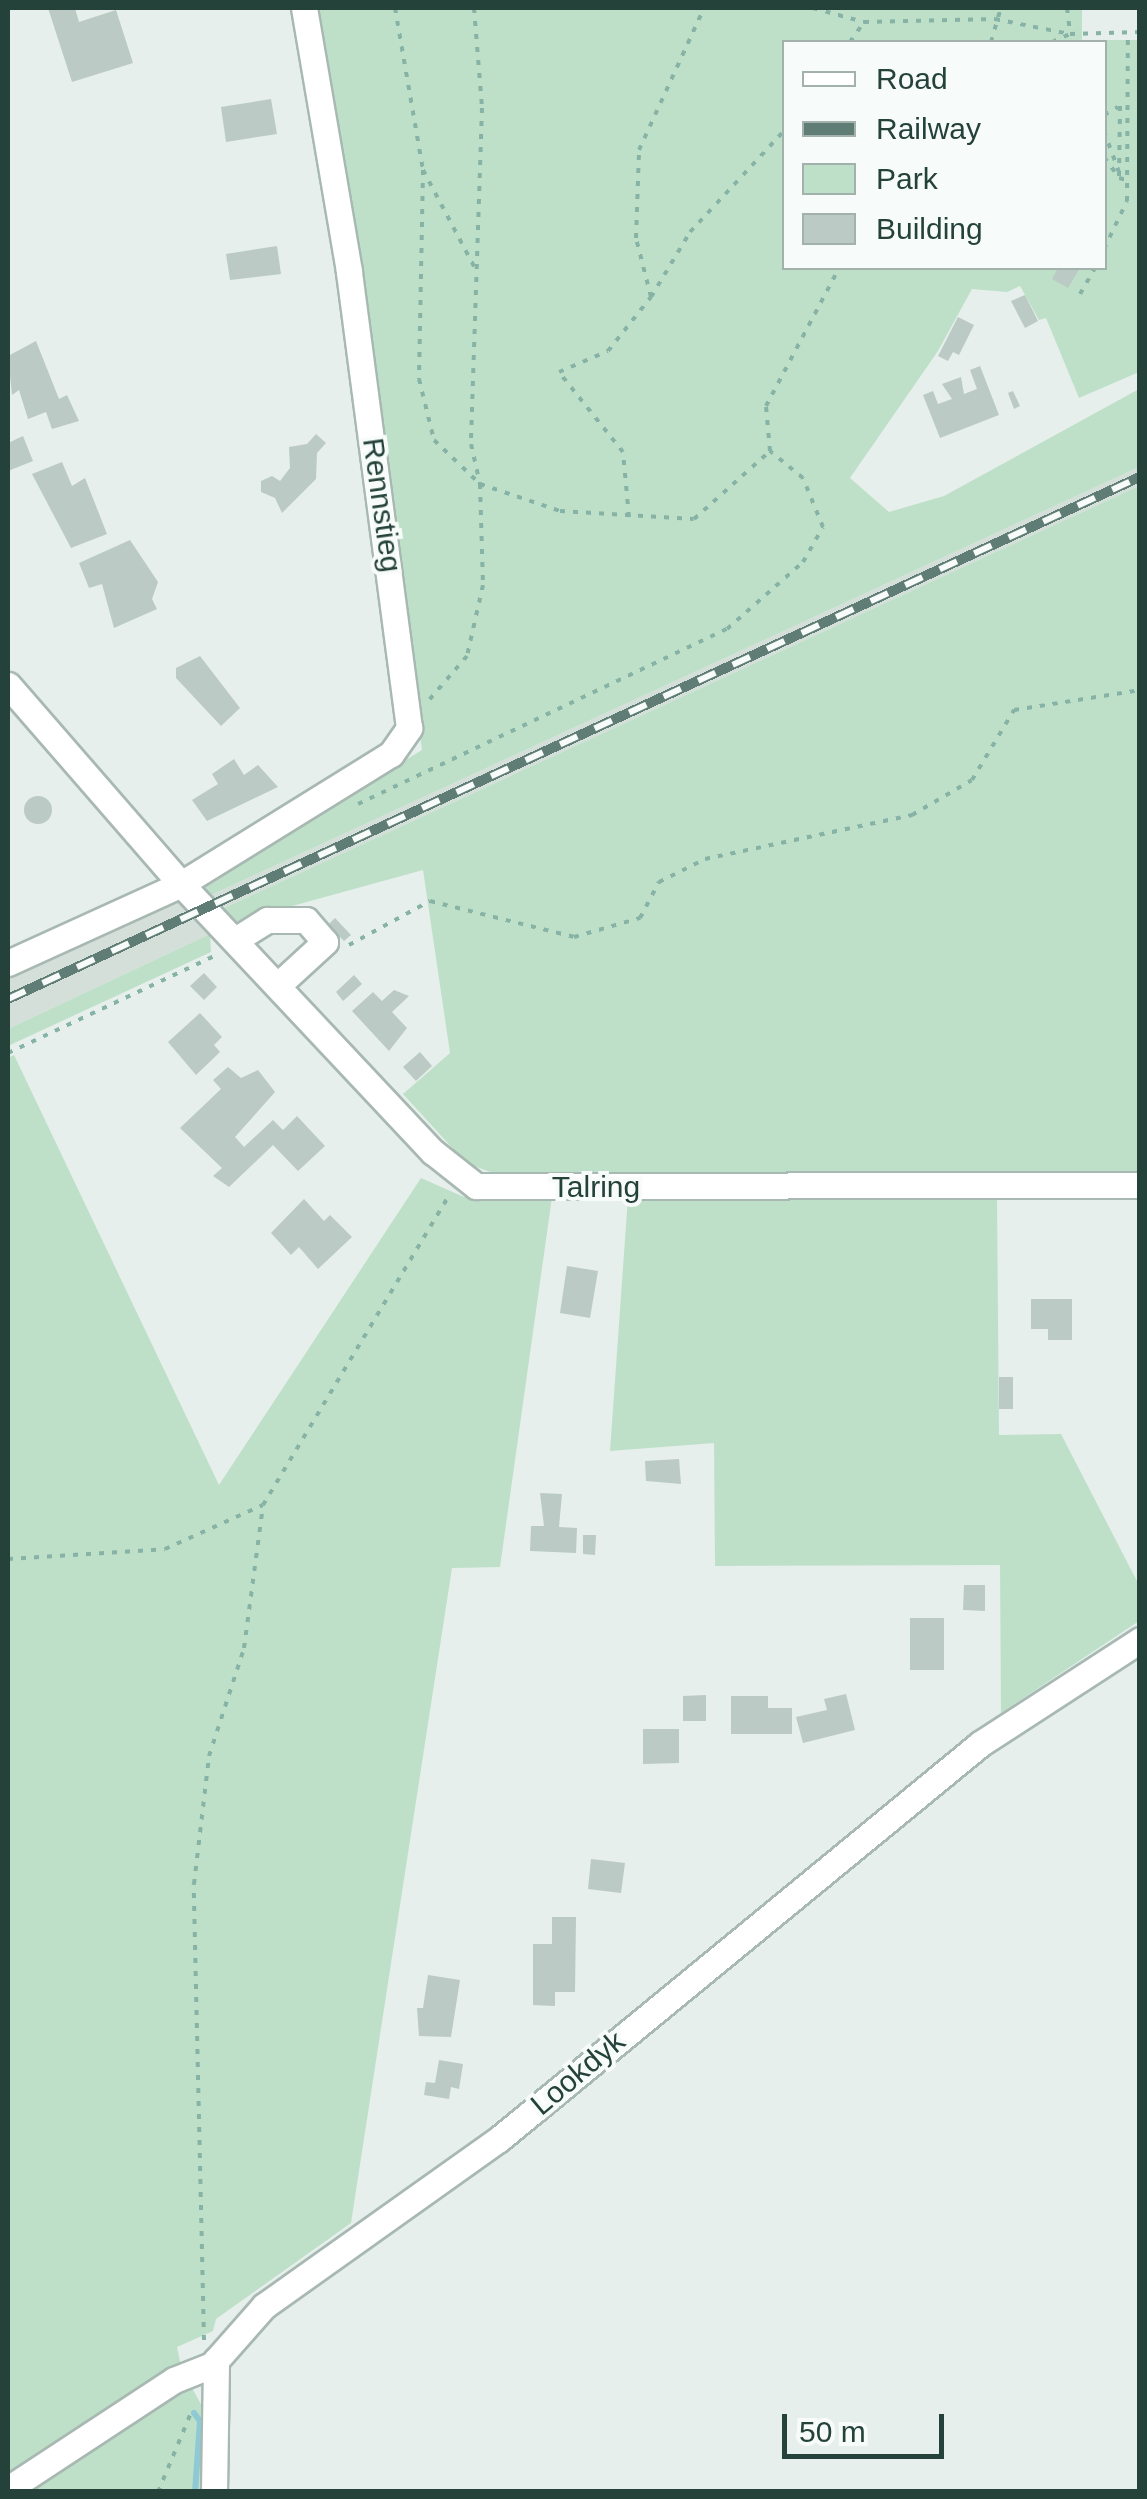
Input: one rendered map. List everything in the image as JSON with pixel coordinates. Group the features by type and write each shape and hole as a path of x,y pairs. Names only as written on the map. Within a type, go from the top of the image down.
{"street":[{"name":"Rennstieg","path":"304,8 349,272 409,728"},
{"path":"10,692 181,884 460,1177"},
{"path":"8,963 181,884 391,754 409,728"},
{"path":"235,940 287,916 306,920 325,942 278,986"},
{"name":"Talring","path":"460,1177 499,1187 1140,1185"},
{"name":"Lookdyk","path":"8,2489 216,2360 264,2306 499,2139 980,1744 1140,1640"},
{"path":"214,2492 216,2360"}],"path":[{"path":"395,8 423,170 419,379 434,440 480,484 560,510 630,517 694,519 770,451"},
{"path":"409,728 467,656 483,585 480,484 471,444 482,108 474,8"},
{"path":"651,298 636,238 639,150 704,8"},
{"path":"813,8 864,22 995,19 1070,34 1140,32"},
{"path":"991,40 1001,8"},
{"path":"1067,8 1070,34"},
{"path":"851,40 864,22"},
{"path":"1107,245 1126,212 1128,32"},
{"path":"1056,40 1070,34"},
{"path":"1107,113 1127,101"},
{"path":"1119,176 1120,106"},
{"path":"630,517 623,452 559,372 608,351 651,298 690,232 782,132"},
{"path":"1107,138 1119,176"},
{"path":"1107,161 1127,180"},
{"path":"423,170 477,272"},
{"path":"347,809 728,628 803,562 823,527 803,478 770,451 766,406 838,270"},
{"path":"1080,294 1093,270"},
{"path":"325,942 338,950 430,902 574,937 640,918 659,882 705,859 912,815 972,780 1014,710 1140,690"},
{"path":"8,1053 210,960 235,940"},
{"path":"216,2360 206,2356 204,2330 194,1884 208,1756 244,1648 264,1505 350,1370 460,1177"},
{"path":"8,1559 165,1549 264,1505"},
{"path":"158,2492 196,2400"}],"shaded area":[{"path":"1139,467 1139,486 222,909 211,895"},
{"path":"175,893 210,934 8,1029 8,971"}],"green space":[{"path":"310,8 1082,8 1082,40 782,40 782,270 1107,270 1107,40 1139,40 1139,372 1079,398 1046,318 1039,320 1020,286 1007,292 972,289 938,351 850,478 889,512 944,496 1139,389 1139,467 211,895 200,884 422,750 356,274"},
{"path":"1139,486 1139,1172 493,1173 466,1163 403,1094 450,1053 423,870 234,922 222,909"},
{"path":"210,934 211,952 8,1046 8,1029"},
{"path":"14,1055 219,1485 421,1178 464,1197 552,1197 500,1567 452,1568 351,2223 216,2319 213,2331 177,2347 182,2371 8,2483 8,1058"},
{"path":"997,1196 999,1435 1061,1434 1139,1585 1139,1621 1001,1713 1000,1565 715,1566 714,1443 610,1451 628,1197"},
{"path":"192,2388 207,2415 202,2491 16,2492 173,2389"}],"building":[{"path":"48,8 75,8 79,22 116,10 133,63 72,82"},
{"path":"271,99 277,134 226,142 221,107"},
{"path":"277,246 281,274 230,280 226,254"},
{"path":"1057,270 1079,270 1068,288 1052,279"},
{"path":"1025,295 1038,321 1025,328 1011,301"},
{"path":"958,317 974,325 959,355 953,352 948,361 938,356"},
{"path":"36,341 59,399 67,395 79,421 52,429 46,412 28,419 19,390 12,395 8,356"},
{"path":"980,366 999,415 940,438 923,395 933,391 938,404 952,399 942,384 961,377 964,394 977,389 970,370"},
{"path":"1013,391 1020,406 1014,409 1008,393"},
{"path":"316,434 326,443 317,453 316,479 282,513 275,498 261,492 261,481 272,476 280,481 290,468 289,447 307,444"},
{"path":"23,436 33,461 8,471 8,443"},
{"path":"62,462 72,486 85,478 107,534 71,548 32,474"},
{"path":"130,540 158,582 152,599 157,609 114,628 102,584 89,588 79,563"},
{"path":"200,656 240,708 221,726 176,678 176,668"},
{"path":"234,759 244,775 258,765 278,787 207,821 192,800 218,784 212,774"},
{"path":"38,796 48,800 52,810 48,820 38,824 28,820 24,810 28,800"},
{"path":"335,918 351,935 344,941 328,925"},
{"path":"204,973 217,987 204,1000 190,986"},
{"path":"354,975 362,984 343,1001 336,992"},
{"path":"394,990 409,996 392,1012 407,1028 389,1051 352,1011 373,992 382,1001"},
{"path":"200,1013 222,1037 214,1045 220,1052 196,1075 168,1042"},
{"path":"420,1052 432,1066 416,1081 403,1067"},
{"path":"228,1067 241,1078 258,1070 275,1092 235,1137 244,1147 273,1120 283,1130 297,1116 325,1146 298,1171 273,1145 229,1187 213,1176 222,1168 180,1128 221,1089 213,1080"},
{"path":"304,1199 324,1221 330,1215 352,1237 318,1269 299,1247 291,1255 271,1233"},
{"path":"567,1266 598,1271 590,1318 560,1313"},
{"path":"1031,1299 1072,1299 1072,1340 1048,1340 1048,1329 1031,1329"},
{"path":"999,1377 1013,1377 1013,1409 999,1409"},
{"path":"679,1459 681,1484 646,1481 645,1461"},
{"path":"540,1493 562,1494 559,1527 577,1528 576,1553 530,1551 531,1526 544,1526"},
{"path":"583,1535 596,1535 595,1555 583,1554"},
{"path":"964,1585 985,1585 985,1611 963,1610"},
{"path":"910,1618 944,1618 944,1670 910,1670"},
{"path":"846,1694 855,1730 803,1743 796,1717 827,1710 824,1699"},
{"path":"706,1695 706,1721 683,1721 683,1696"},
{"path":"731,1696 768,1696 768,1708 792,1708 792,1734 731,1734"},
{"path":"643,1729 679,1729 679,1763 643,1764"},
{"path":"591,1859 625,1863 621,1893 588,1889"},
{"path":"552,1917 576,1917 575,1992 555,1992 555,2006 533,2005 533,1944 552,1944"},
{"path":"428,1975 460,1980 451,2037 419,2036 417,2008 423,2008"},
{"path":"439,2060 463,2064 459,2089 451,2087 449,2099 424,2095 426,2082 435,2083"}],"waterway":[{"path":"194,2413 200,2421 195,2492"}],"railway":[{"path":"8,999 1140,477"}]}
